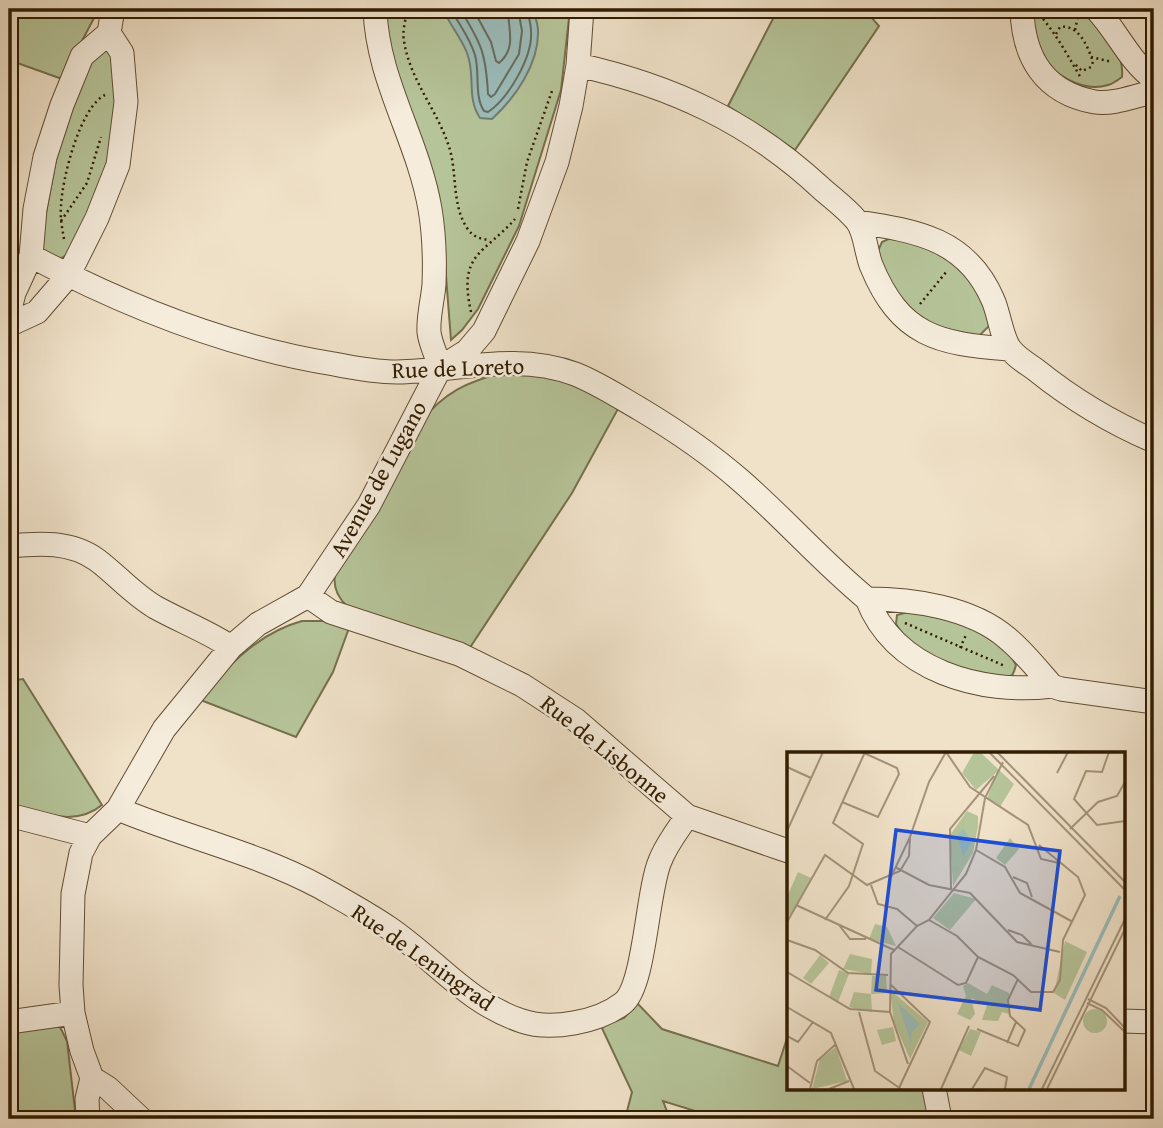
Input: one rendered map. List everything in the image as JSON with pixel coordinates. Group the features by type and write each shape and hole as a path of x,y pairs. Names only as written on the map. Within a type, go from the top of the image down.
{"street":[{"path":"9,313 14,293 31,256 35,209 45,157 58,118 82,56 109,33 113,9"},
{"path":"376,9 376,34 386,75 408,131 430,206 434,284 429,332 440,368"},
{"name":"Avenue de Lugano","path":"88,1119 87,1099 92,1078 82,1051 71,985 73,894 81,853 90,836 118,809 164,729 231,647 258,624 308,596 369,505 440,368 467,351 484,331 528,241 557,162 578,65 582,9"},
{"path":"1088,10 1119,37 1139,68 1154,79"},
{"path":"1032,14 1024,37 1044,78 1054,86 1096,102 1154,92"},
{"path":"9,325 37,312 68,276 97,218 118,165 126,102 122,53 109,33"},
{"path":"578,65 638,80 679,95 758,137 793,162 858,222 879,285 890,304 907,320 942,340 963,345 1009,349 1081,403 1107,419 1154,441"},
{"path":"858,222 927,235 946,244 960,255 986,282 1009,349"},
{"name":"Rue de Loreto","path":"31,256 68,276 190,327 275,353 366,370 397,372 510,363 544,366 575,374 619,396 739,479 867,599 884,632 911,656 944,674 975,683 1007,687 1052,685 1071,691 1154,702"},
{"path":"9,546 47,543 76,549 94,558 156,607 231,647"},
{"name":"Rue de Lisbonne","path":"308,596 331,612 459,654 522,685 576,720 687,816 787,850"},
{"path":"867,599 895,599 941,608 973,618 1008,638 1052,685"},
{"name":"Rue de Leningrad","path":"118,809 164,828 237,851 319,886 390,928 486,1006 525,1022 567,1025 598,1017 625,1002 644,945 659,862 687,816"},
{"path":"9,815 90,836"},
{"path":"9,1022 74,1013"},
{"path":"1124,1021 1154,1022"},
{"path":"92,1078 108,1088 141,1119"},
{"path":"934,1090 940,1119"}],"path":[{"path":"407,9 403,39 420,89 445,134 453,162 456,197 461,213 471,233 478,239 490,240"},
{"path":"1075,30 1088,10"},
{"path":"1032,14 1056,34 1071,61 1082,71 1091,67 1093,62 1084,41 1075,30 1060,27 1056,34"},
{"path":"473,317 467,279 471,265 490,240 503,232 515,219 527,162 555,83"},
{"path":"103,127 87,183 61,221 63,187 79,132 99,97 105,95 106,105"},
{"path":"920,304 941,278"},
{"path":"896,619 1005,666"},
{"path":"960,648 969,627"}],"green space":[{"path":"9,9 68,9 94,18 62,79 9,60"},
{"path":"382,9 570,9 561,90 519,226 478,309 451,340 443,238 399,85"},
{"path":"778,9 864,9 879,26 795,150 728,106"},
{"path":"1032,9 1080,9 1115,47 1120,57 1122,77 1110,84 1088,86 1068,80 1051,68 1039,52 1034,36"},
{"path":"106,49 115,53 118,115 103,185 68,254 60,259 45,253 40,245 62,128 94,56"},
{"path":"893,237 945,255 965,273 985,303 989,326 978,337 928,324 897,297 877,253 882,242"},
{"path":"505,372 552,377 619,407 572,493 469,649 347,606 336,589 336,569 419,423 438,403 457,390"},
{"path":"908,612 953,622 983,634 1007,652 1016,665 1013,674 998,677 976,673 926,654 909,640 896,624 897,615"},
{"path":"302,621 323,621 349,628 333,672 296,737 198,699 232,663 258,642 286,626"},
{"path":"23,679 102,805 91,812 80,816 57,816 9,804 9,681"},
{"path":"637,1003 662,1029 778,1066 787,1038 787,1090 926,1090 931,1119 721,1119 663,1101 670,1119 625,1119 632,1092 601,1026 624,1018"},
{"path":"47,1024 60,1027 67,1041 76,1119 9,1119 9,1031"}],"water":[{"path":"443,9 533,9 538,31 530,68 517,91 492,119 480,118 476,110 470,62 462,41"}]}
